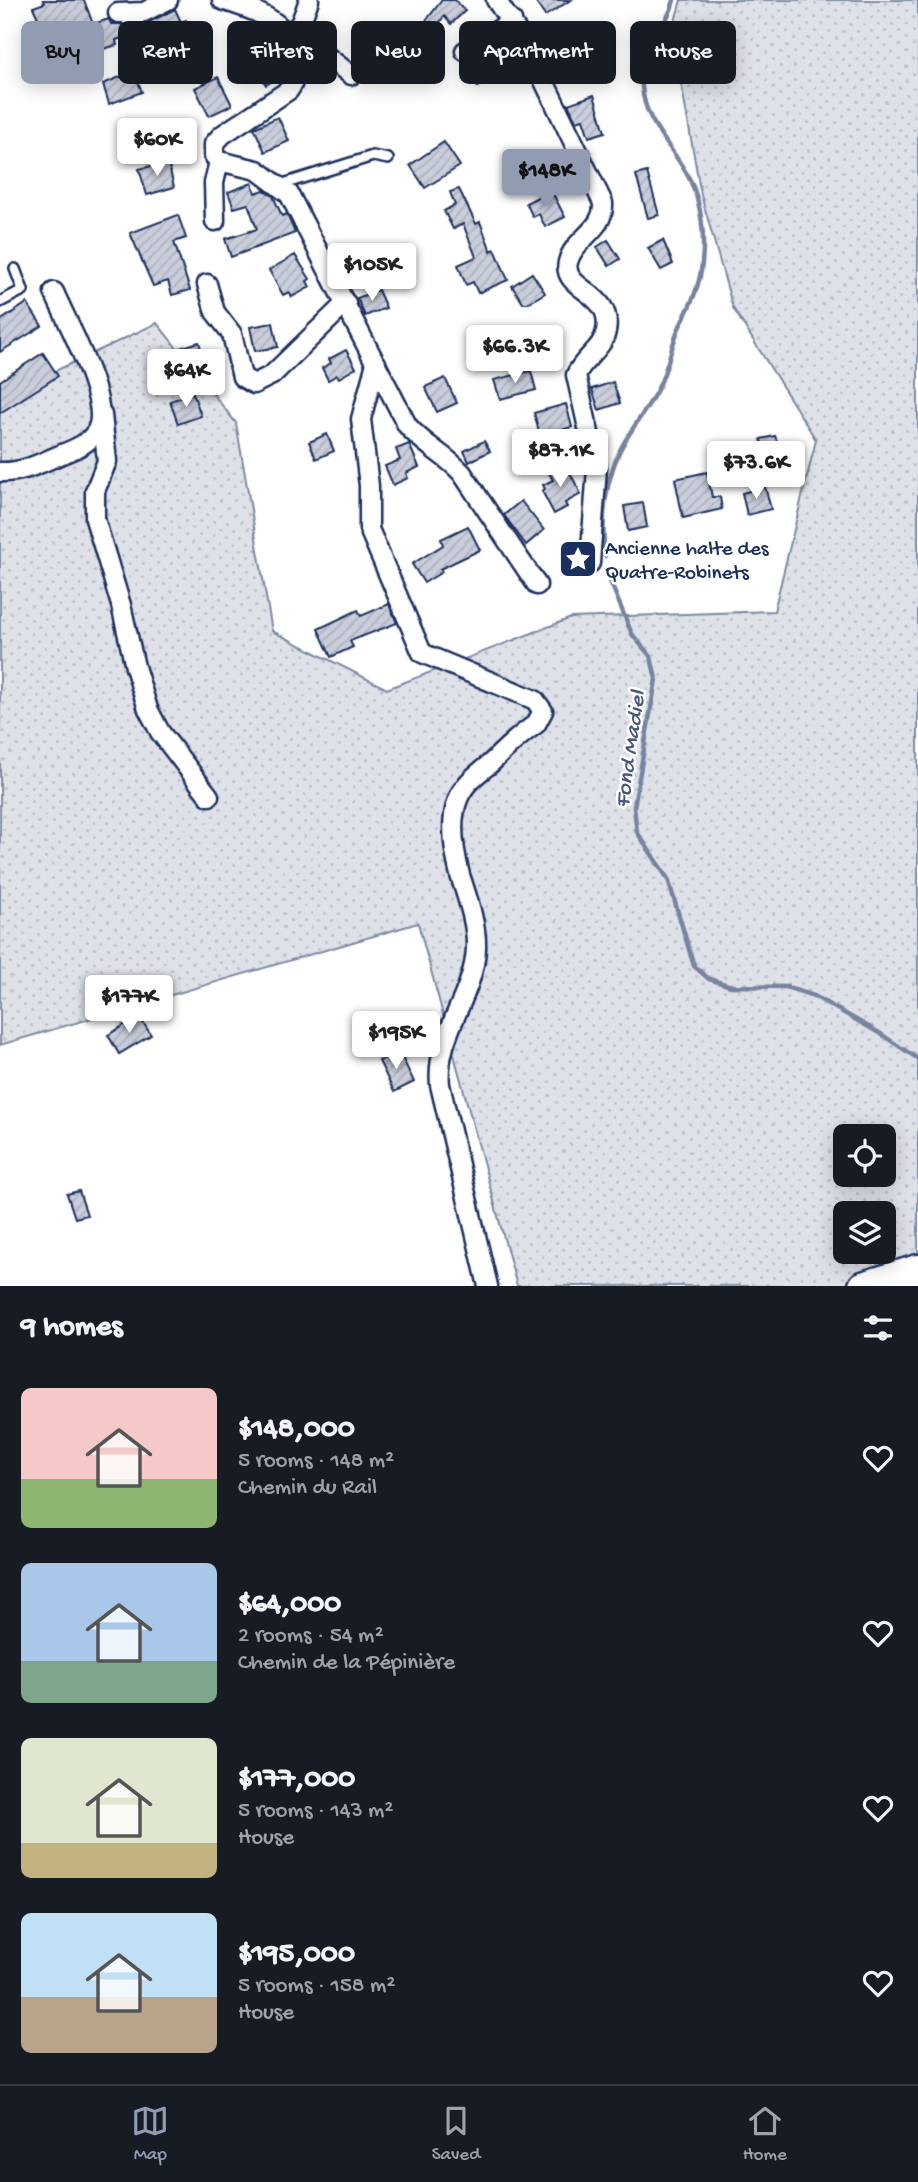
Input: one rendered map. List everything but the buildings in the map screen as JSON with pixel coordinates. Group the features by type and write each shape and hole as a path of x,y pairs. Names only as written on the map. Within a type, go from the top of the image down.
{"main road":[{"path":"863,1286 918,1269"}],"street":[{"path":"129,21 123,13 144,12 168,0"},
{"path":"222,0 273,21"},
{"path":"301,21 309,0"},
{"path":"496,0 512,21"},
{"path":"337,64 351,75"},
{"path":"293,84 216,141 213,152 219,161 257,170 280,185 296,204 407,425 417,437 449,459 462,473 537,585"},
{"path":"544,84 603,203 601,218 571,255 568,270 574,284 596,297 606,317 603,342 586,358 576,375 597,468 590,564"},
{"path":"215,220 214,183 219,161"},
{"path":"207,284 215,312 232,334 242,377 254,384 272,375 346,303"},
{"path":"54,292 94,386 102,415 107,461 95,491 95,519 121,605 135,667 148,709 160,732 209,796"},
{"path":"376,363 361,419 369,486 369,530 422,653 535,700 543,711 536,724 468,783 458,797 455,815 453,838 476,947 468,986 438,1061 440,1085 488,1286"},
{"path":"0,472 31,468 77,448 92,438 102,415"}],"lane":[{"path":"280,185 373,156 388,159"},
{"path":"0,302 23,290 15,269"}],"shaded area":[{"path":"681,0 918,0 918,1286 517,1286 418,923 0,1045 0,397 157,323 236,423 272,631 387,689 571,618 774,611 816,440 733,308 701,195 681,84 736,84 736,21 675,21"}],"waterway":[{"name":"Fond Madiel","path":"605,556 605,503 614,464 662,379 701,272 702,221 694,190 682,165 649,115 642,85 642,66 647,48 667,17 674,0"},
{"name":"Fond Madiel","path":"610,581 632,634 651,657 656,679 634,807 637,832 668,879 694,966 709,979 731,986 786,987 814,996 881,1034 918,1059"}],"place":[{"name":"Ancienne halte des Quatre-Robinets","path":"578,559"}]}
